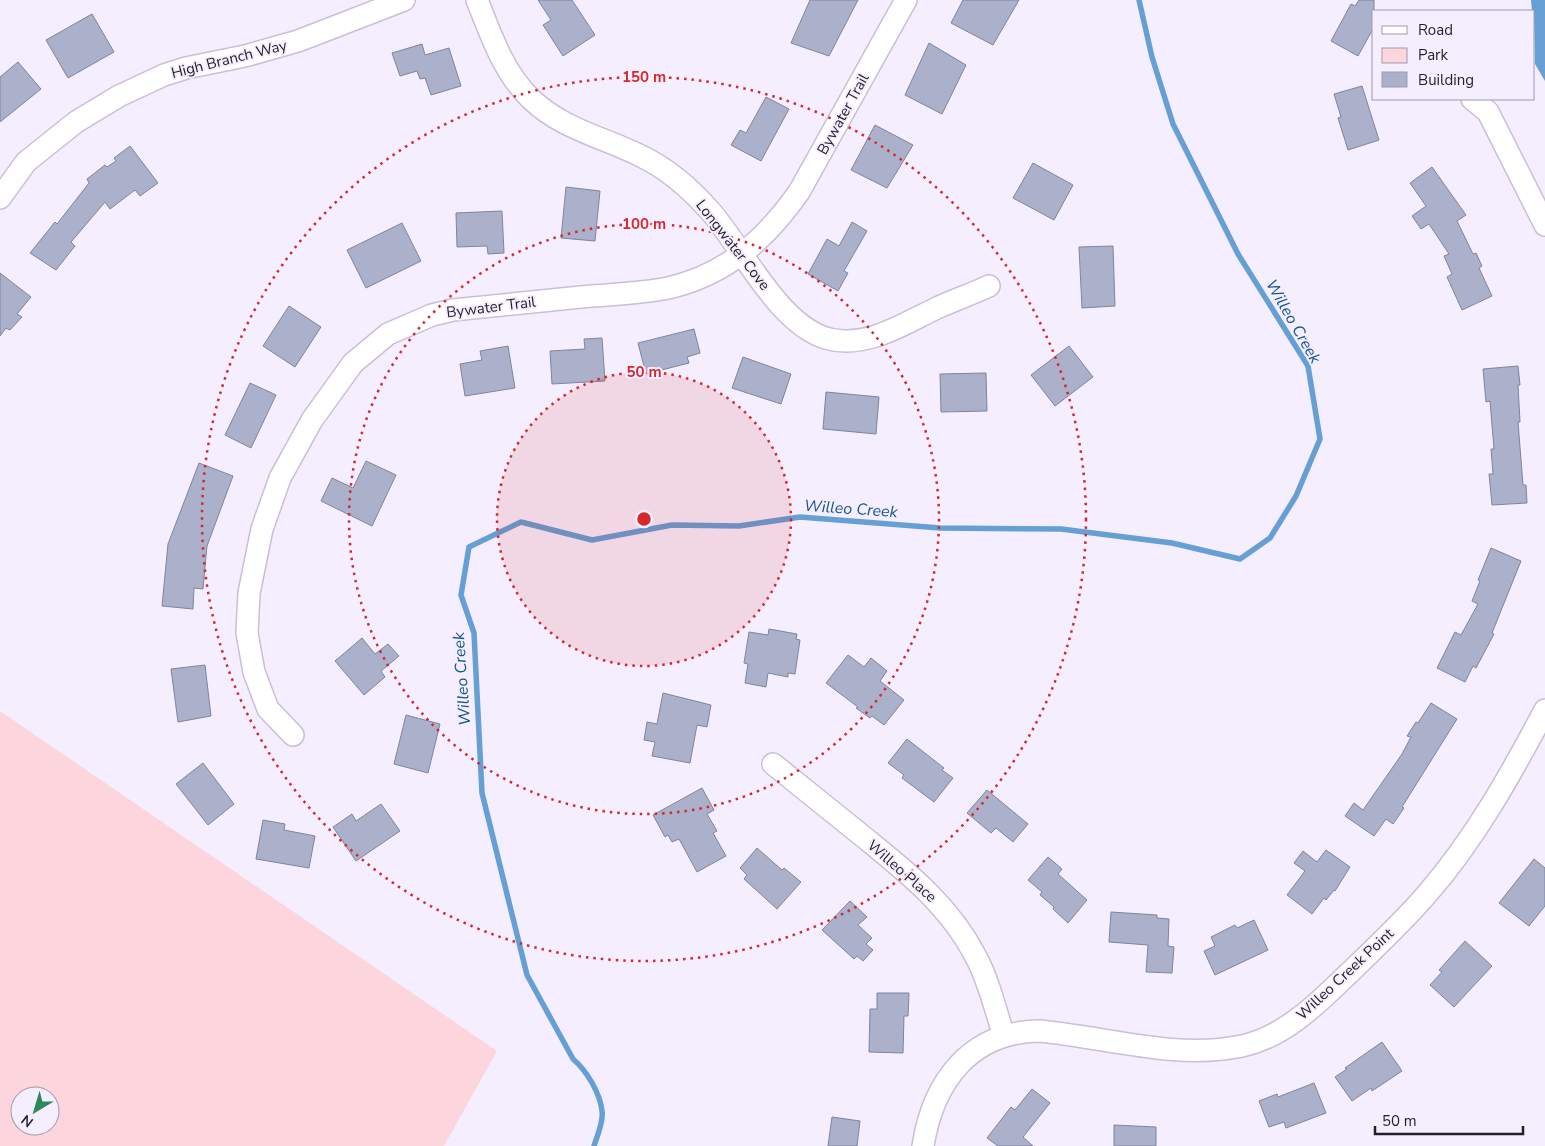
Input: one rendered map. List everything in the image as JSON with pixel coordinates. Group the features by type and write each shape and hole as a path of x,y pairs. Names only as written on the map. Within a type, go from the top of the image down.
{"street":[{"name":"High Branch Way","path":"0,198 26,162 76,122 119,96 164,75 186,68 245,56 298,41 404,0"},
{"name":"Longwater Cove","path":"477,0 501,59 514,80 531,100 557,119 582,132 641,156 675,176 711,212 782,310 802,327 820,336 834,340 863,340 884,333 989,286"},
{"name":"Bywater Trail","path":"294,735 268,709 254,672 247,633 249,593 262,528 280,478 312,420 353,363 388,334 432,315 453,310 668,288 718,270 763,237 783,215 799,192 906,0"},
{"path":"1473,100 1488,112 1545,225"},
{"name":"Willeo Creek Point","path":"922,1146 936,1096 946,1080 978,1048 1004,1036 1024,1031 1039,1031 1183,1050 1225,1049 1259,1042 1271,1037 1303,1014 1331,990 1384,940 1428,893 1483,818 1545,710"},
{"name":"Willeo Place","path":"773,764 905,871 939,903 957,926 976,957 985,977 1004,1036"}],"green space":[{"path":"0,711 497,1051 444,1146 0,1146"}],"water":[{"path":"1531,0 1545,0 1545,81 1535,64 1535,10 1532,10"}],"building":[{"path":"538,0 572,0 595,35 563,56 543,25 551,20"},
{"path":"810,0 858,0 829,56 791,43"},
{"path":"963,0 1019,0 993,45 951,23"},
{"path":"1359,0 1374,0 1372,31 1358,56 1331,41 1351,4 1355,6"},
{"path":"92,14 114,52 68,78 46,40"},
{"path":"929,43 966,65 942,114 905,95"},
{"path":"422,44 425,55 449,48 461,86 431,95 425,78 420,79 417,71 400,76 392,53"},
{"path":"18,62 41,89 0,122 0,77"},
{"path":"1362,86 1379,140 1348,150 1338,118 1341,117 1334,94"},
{"path":"766,97 789,109 761,161 731,145 740,130 746,133"},
{"path":"875,125 913,145 887,188 851,170"},
{"path":"130,146 158,183 140,196 135,190 110,209 105,202 71,242 75,246 56,270 30,253 55,222 57,224 89,183 87,179 105,165 107,167 116,161 114,158"},
{"path":"1033,163 1073,185 1054,220 1013,198"},
{"path":"1432,167 1466,215 1457,221 1473,254 1476,253 1482,266 1479,268 1492,296 1462,310 1447,277 1452,274 1444,256 1449,254 1429,224 1421,229 1412,216 1426,206 1410,183"},
{"path":"566,187 600,191 595,241 561,238"},
{"path":"502,211 504,253 488,254 487,246 457,247 456,213"},
{"path":"852,222 867,231 844,271 848,273 838,291 808,274 827,239 839,246"},
{"path":"402,223 421,261 366,288 347,250"},
{"path":"1113,246 1115,306 1082,308 1079,247"},
{"path":"0,273 31,297 17,314 22,317 10,330 6,328 0,336"},
{"path":"289,306 321,327 295,367 263,346"},
{"path":"694,329 700,353 687,357 689,363 646,374 638,343"},
{"path":"602,338 605,381 552,384 550,351 585,349 584,339"},
{"path":"508,346 515,388 465,396 460,364 482,360 480,351"},
{"path":"1069,346 1093,377 1055,406 1031,375"},
{"path":"743,357 791,374 781,404 732,388"},
{"path":"1518,366 1520,422 1518,422 1523,485 1526,485 1527,503 1492,505 1489,474 1493,474 1491,449 1494,449 1490,401 1486,402 1483,369"},
{"path":"986,373 987,411 941,412 940,374"},
{"path":"250,383 276,395 251,448 225,435"},
{"path":"826,392 879,397 876,434 823,429"},
{"path":"366,461 396,475 372,526 321,501 332,478 353,488"},
{"path":"199,463 233,476 207,546 203,589 194,588 193,609 162,606 168,544"},
{"path":"1491,548 1521,561 1492,633 1494,634 1476,668 1473,666 1465,682 1437,668 1455,632 1461,635 1478,604 1472,601"},
{"path":"769,629 797,634 796,639 800,640 795,674 788,673 788,677 768,673 766,687 745,683 748,664 744,663 749,632 768,635"},
{"path":"362,638 375,654 388,644 399,656 381,671 385,677 364,695 335,661"},
{"path":"848,655 864,667 871,658 887,671 880,681 904,700 884,725 856,708 858,707 826,683"},
{"path":"205,665 211,716 178,722 171,669"},
{"path":"663,693 711,705 707,727 697,725 690,763 652,756 655,742 644,740 647,722 657,724"},
{"path":"1431,703 1457,719 1393,824 1386,819 1374,836 1345,816 1354,803 1363,810 1402,754 1411,737 1407,736"},
{"path":"406,715 440,724 428,773 394,764"},
{"path":"907,739 944,768 942,770 953,778 934,802 902,778 904,775 888,763"},
{"path":"203,763 234,804 208,825 176,784"},
{"path":"702,788 714,810 707,814 717,831 713,833 726,856 697,872 679,839 672,842 668,835 665,837 653,815"},
{"path":"987,790 1028,824 1013,842 996,828 991,833 967,813"},
{"path":"381,804 400,831 356,861 333,827 352,814 356,821"},
{"path":"263,820 285,824 284,830 315,836 309,868 256,859"},
{"path":"757,848 782,870 784,868 801,882 777,909 744,879 747,875 740,868"},
{"path":"1326,850 1350,867 1335,891 1326,900 1324,898 1312,914 1287,895 1305,871 1294,863 1303,851 1317,862"},
{"path":"1048,857 1062,869 1058,874 1087,900 1068,923 1040,895 1042,892 1028,880"},
{"path":"1534,859 1545,868 1545,906 1529,926 1499,903"},
{"path":"850,901 867,917 858,925 872,938 866,944 873,950 863,961 857,956 854,959 822,930"},
{"path":"1111,912 1157,915 1157,918 1169,919 1168,946 1174,947 1172,973 1146,972 1148,945 1109,942"},
{"path":"1254,920 1268,950 1215,975 1204,951 1215,946 1211,937 1235,925 1237,928"},
{"path":"1465,941 1492,966 1454,1007 1430,985 1442,972 1439,970"},
{"path":"877,993 909,993 908,1016 904,1016 903,1053 869,1052 870,1009 877,1009"},
{"path":"1382,1042 1402,1071 1372,1091 1371,1088 1352,1101 1335,1077"},
{"path":"1314,1083 1326,1113 1286,1128 1284,1122 1269,1127 1259,1101 1277,1094 1278,1097"},
{"path":"1032,1089 1050,1103 1023,1137 1033,1146 998,1146 987,1138 1011,1107 1015,1110"},
{"path":"832,1117 860,1121 857,1146 828,1146"},
{"path":"1114,1125 1156,1127 1156,1146 1114,1146"}],"waterway":[{"name":"Willeo Creek","path":"594,1146 602,1119 599,1097 588,1076 573,1059 527,975 482,793 474,633 461,595 469,547 521,522 592,540 672,525 739,526 800,517 940,528 1061,529 1172,543 1240,559 1270,538 1296,496 1320,439 1308,366 1238,254 1173,124 1152,57 1139,0"}]}
